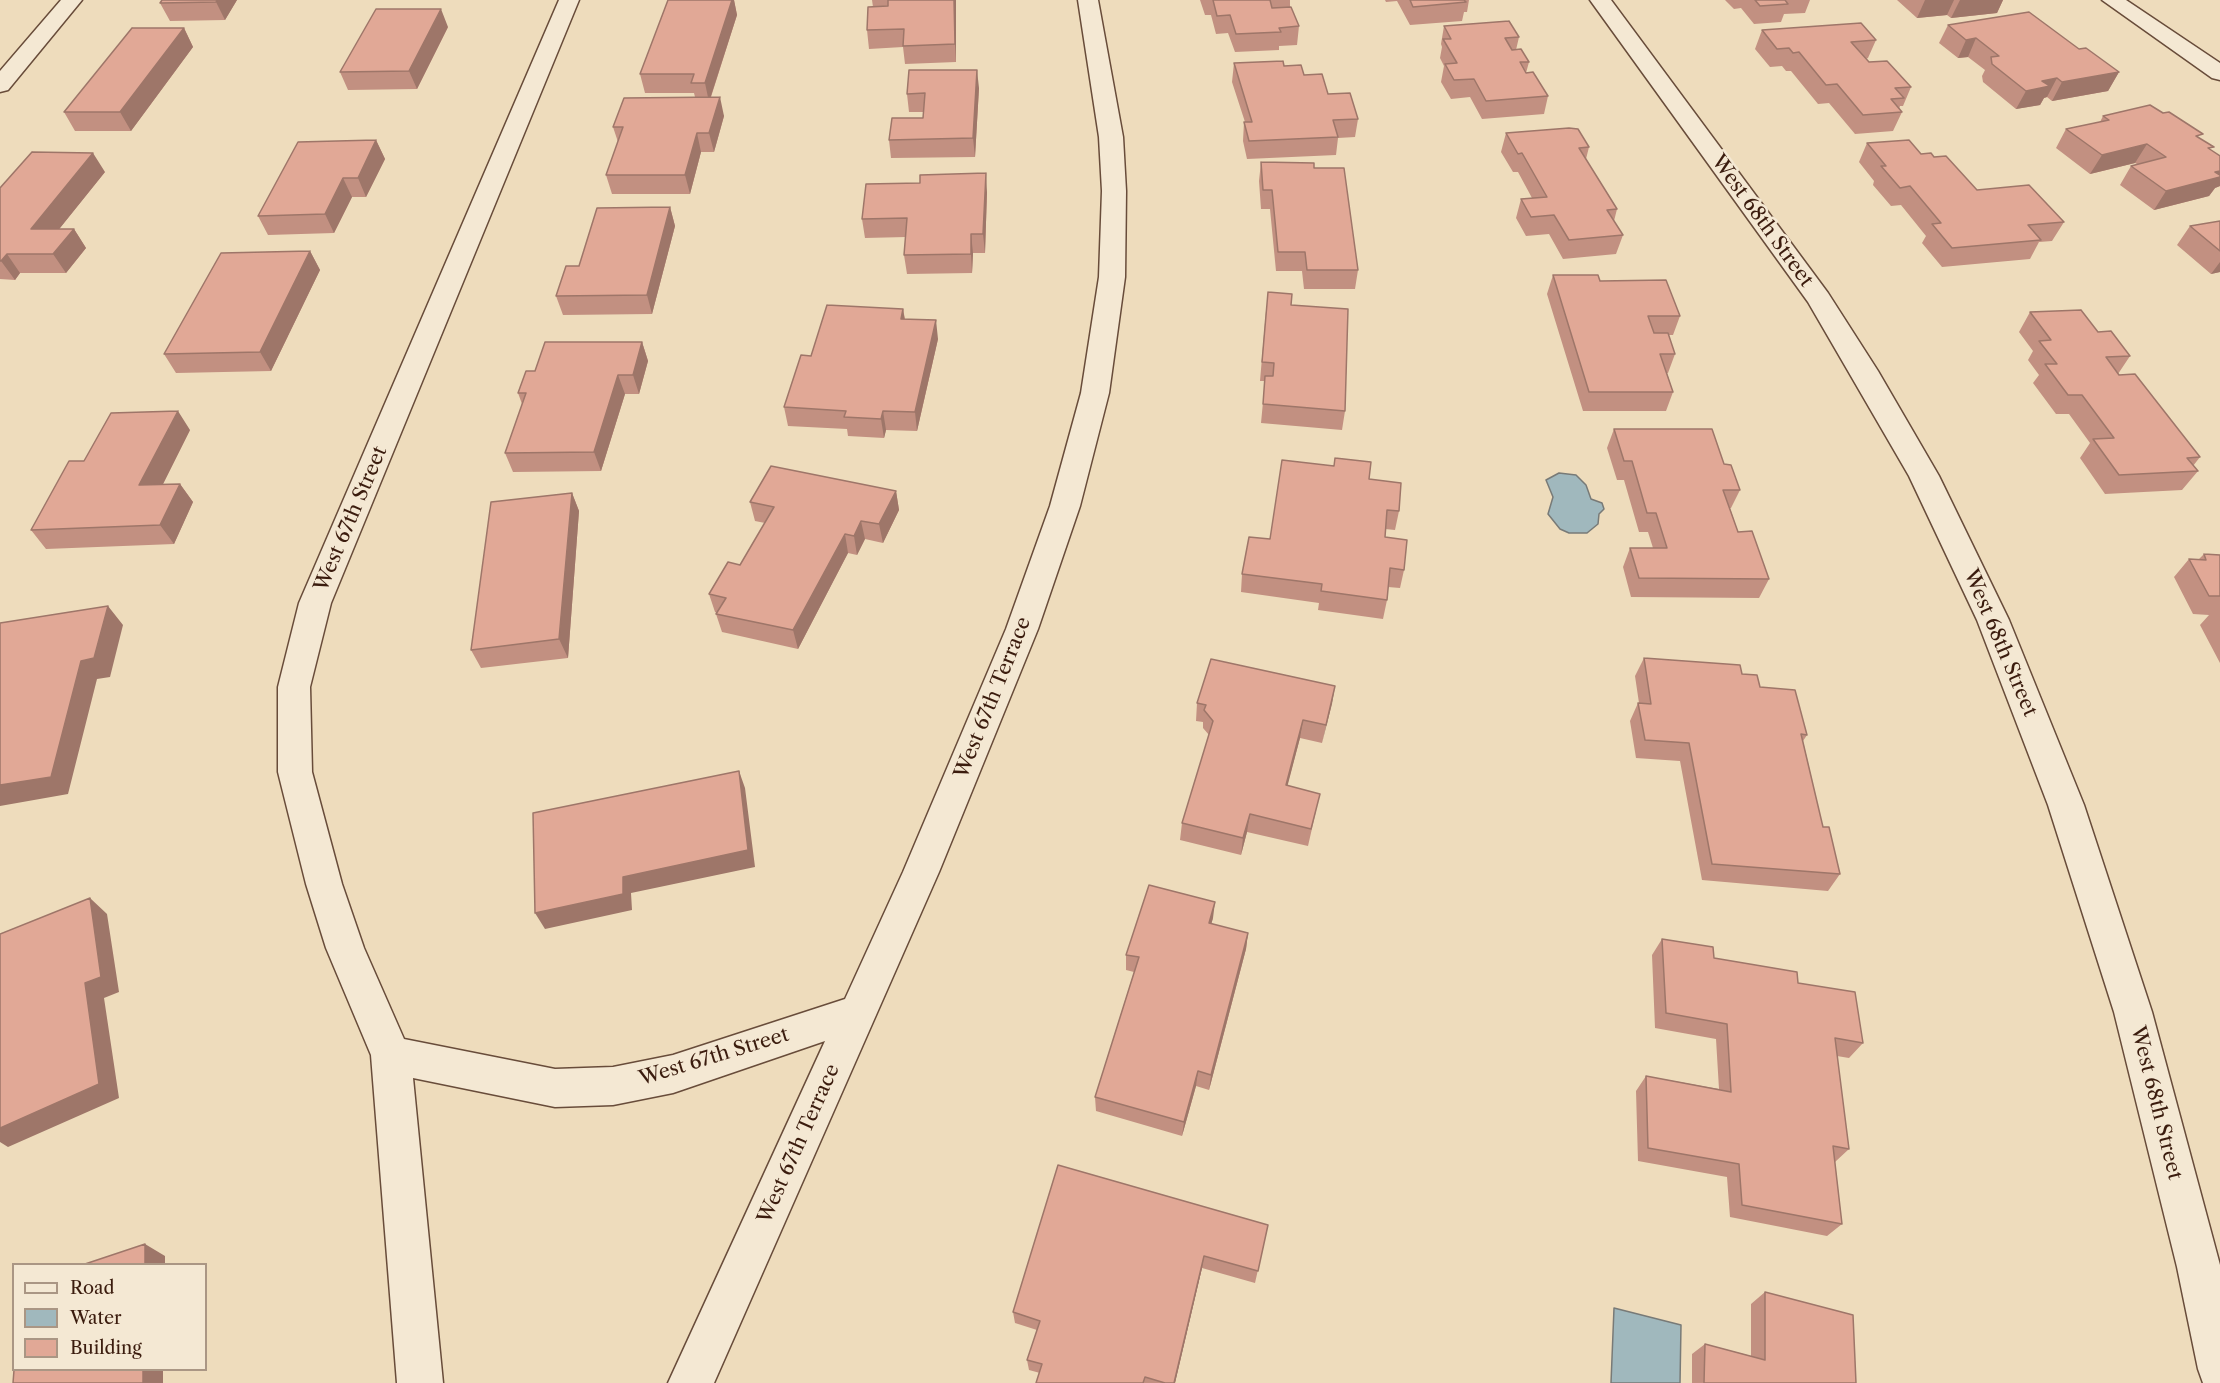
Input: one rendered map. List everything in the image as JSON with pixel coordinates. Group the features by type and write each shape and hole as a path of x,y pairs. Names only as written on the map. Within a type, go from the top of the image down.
{"street":[{"path":"0,85 72,0"},
{"name":"West 67th Street","path":"420,1383 391,1054 345,948 324,884 295,772 294,687 315,603 568,0"},
{"name":"West 67th Terrace","path":"697,1369 921,872 1022,629 1065,506 1095,393 1112,277 1114,191 1111,137 1088,0"},
{"name":"West 68th Street","path":"1600,0 1819,300 1924,476 1993,620 2066,805 2133,1011 2199,1268 2220,1369"},
{"path":"2112,0 2220,73"},
{"name":"West 67th Street","path":"391,1054 555,1088 613,1086 673,1074 858,1012"}],"water":[{"path":"1559,473 1576,475 1586,485 1591,499 1602,503 1604,509 1599,514 1598,524 1587,533 1569,533 1560,529 1548,514 1553,497 1546,480"},
{"path":"1614,1308 1681,1325 1680,1383 1611,1383"}],"building":[{"path":"162,0 217,0 216,2 160,3"},
{"path":"668,0 732,0 705,83 691,83 694,74 640,74"},
{"path":"888,0 954,0 955,44 903,46 904,29 867,30 868,7 888,6"},
{"path":"1213,0 1270,0 1272,8 1291,7 1299,26 1279,28 1281,32 1236,34 1230,15 1217,16"},
{"path":"1410,0 1464,0 1466,2 1413,7"},
{"path":"1755,0 1785,0 1788,4 1760,6"},
{"path":"376,9 441,9 409,71 340,72"},
{"path":"2029,12 2079,49 2086,48 2119,72 2062,82 2057,78 2042,81 2050,86 2026,91 1992,64 1991,57 1999,56 1976,38 1966,40 1948,25"},
{"path":"1509,21 1519,37 1505,38 1512,50 1521,49 1529,62 1520,62 1526,73 1533,72 1548,96 1486,101 1474,79 1454,80 1445,64 1457,63 1443,39 1451,39 1444,26"},
{"path":"1861,23 1876,40 1851,42 1869,62 1887,61 1911,87 1895,88 1904,98 1891,99 1902,112 1863,115 1837,84 1826,85 1799,52 1793,53 1789,48 1777,49 1762,30"},
{"path":"132,28 184,28 120,112 64,112"},
{"path":"1283,61 1284,66 1301,65 1304,75 1322,74 1328,94 1350,93 1358,119 1333,120 1338,137 1249,141 1244,122 1252,122 1234,63"},
{"path":"909,70 977,70 973,138 889,140 892,118 923,118 925,93 907,94"},
{"path":"720,97 709,133 697,133 685,175 606,175 623,127 613,127 624,98"},
{"path":"2150,105 2163,113 2169,112 2203,134 2196,136 2214,147 2208,148 2220,156 2220,171 2215,172 2220,177 2166,191 2131,166 2166,157 2147,144 2102,155 2066,129 2109,120 2103,116"},
{"path":"1578,129 1589,147 1579,148 1617,209 1607,210 1623,235 1569,240 1554,215 1531,217 1521,199 1547,197 1522,153 1518,154 1506,133"},
{"path":"376,140 358,178 343,178 325,214 258,216 298,142"},
{"path":"1909,140 1921,154 1931,153 1934,157 1946,156 1977,190 2029,185 2064,222 2028,225 2041,240 1952,248 1932,224 1941,223 1910,186 1900,188 1881,166 1886,166 1867,143"},
{"path":"32,152 93,153 31,229 74,229 53,254 7,254 0,261 0,188"},
{"path":"1261,162 1314,163 1314,168 1344,168 1358,270 1307,270 1305,252 1278,252 1272,190 1263,190"},
{"path":"986,173 983,234 971,234 971,254 904,255 907,218 862,219 866,184 920,183 920,175"},
{"path":"670,207 647,295 556,296 566,266 579,266 597,208"},
{"path":"2220,221 2220,251 2190,226"},
{"path":"310,251 260,352 164,354 221,253"},
{"path":"1553,275 1598,275 1600,281 1666,280 1680,316 1648,316 1654,333 1668,333 1675,354 1660,354 1673,392 1589,392"},
{"path":"1268,292 1292,294 1291,305 1348,309 1345,411 1263,404 1265,376 1273,376 1274,363 1262,362"},
{"path":"827,305 903,309 901,319 936,320 915,412 883,411 881,419 844,417 846,411 784,407 801,355 811,356"},
{"path":"2081,310 2098,332 2111,331 2130,356 2106,357 2119,375 2135,374 2200,457 2187,458 2198,471 2119,475 2093,439 2114,438 2082,395 2068,395 2045,364 2057,364 2039,341 2051,340 2030,312"},
{"path":"545,342 642,342 633,375 618,375 594,452 505,453 526,393 518,393 526,371 535,371"},
{"path":"178,411 139,485 180,484 160,525 31,530 69,461 84,461 111,413"},
{"path":"1614,429 1712,429 1724,464 1731,465 1740,490 1723,490 1738,532 1752,531 1769,579 1639,578 1630,548 1667,548 1656,513 1647,513 1632,461 1624,461"},
{"path":"1335,458 1371,462 1369,479 1401,483 1399,511 1387,510 1385,537 1407,540 1404,570 1390,568 1387,600 1321,591 1322,584 1242,574 1249,537 1270,539 1282,460 1334,466"},
{"path":"771,466 896,491 879,524 861,521 854,536 845,534 793,630 716,614 726,598 709,594 728,562 740,565 774,507 750,502"},
{"path":"572,493 559,639 471,650 491,502"},
{"path":"2204,554 2220,555 2220,596 2209,596 2189,559 2206,560"},
{"path":"108,606 94,658 81,661 51,777 0,785 0,623"},
{"path":"1644,658 1740,665 1742,674 1757,675 1760,687 1795,690 1807,735 1801,734 1823,827 1829,827 1840,874 1712,864 1689,743 1645,740 1638,703 1651,704"},
{"path":"1211,659 1335,686 1326,725 1303,720 1286,785 1320,794 1311,829 1250,814 1243,838 1182,823 1213,721 1204,710 1206,705 1197,703"},
{"path":"739,771 748,850 623,877 623,894 535,913 533,813"},
{"path":"1149,885 1215,902 1209,923 1248,933 1211,1075 1198,1071 1184,1122 1095,1097 1139,957 1126,955"},
{"path":"90,898 101,977 85,983 99,1084 0,1128 0,934"},
{"path":"1662,939 1713,947 1714,958 1797,972 1798,983 1855,992 1863,1043 1835,1038 1849,1149 1833,1146 1842,1224 1742,1205 1739,1164 1648,1148 1646,1076 1731,1092 1727,1024 1666,1013"},
{"path":"1058,1165 1268,1225 1258,1271 1204,1256 1174,1383 1165,1383 1145,1377 1143,1383 1036,1383 1042,1364 1027,1360 1040,1321 1013,1312"},
{"path":"145,1244 145,1263 88,1263"},
{"path":"1765,1292 1853,1315 1856,1383 1704,1383 1705,1344 1765,1360"},
{"path":"14,1371 143,1371 143,1383 13,1383"}]}
